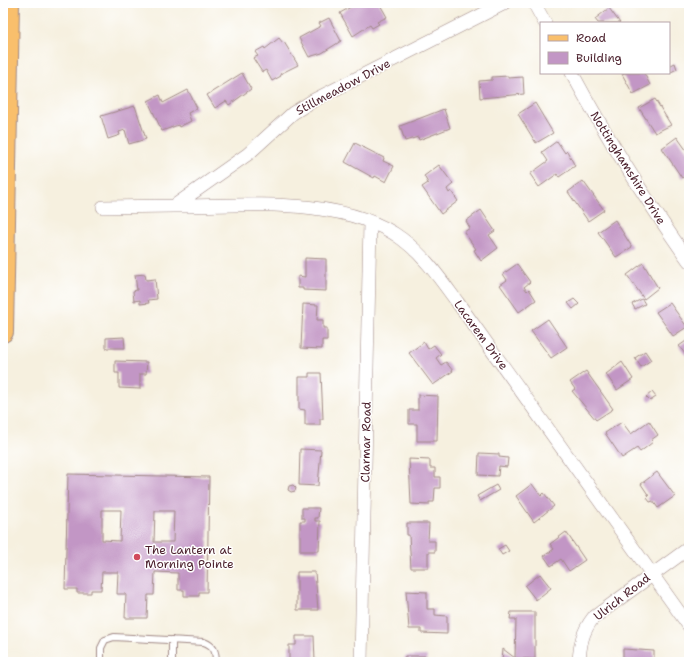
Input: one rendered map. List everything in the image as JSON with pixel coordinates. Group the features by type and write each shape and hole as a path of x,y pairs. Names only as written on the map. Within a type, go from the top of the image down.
{"main road":[{"path":"3,332 9,3"}],"street":[{"name":"Stillmeadow Drive","path":"174,206 248,154 293,113 314,100 505,3"},
{"path":"534,3 544,22"},
{"name":"Nottinghamshire Drive","path":"573,74 596,118 641,191 689,261"},
{"path":"103,207 174,206"},
{"name":"Lacarem Drive","path":"174,206 311,208 345,213 391,231 402,239 435,273 689,626"},
{"name":"Clarmar Road","path":"361,662 370,222"},
{"name":"Ulrich Road","path":"579,662 582,638 593,618 689,548"}],"lane":[{"path":"101,662 100,648 104,640 114,637 204,642 212,645 216,652 216,662"},
{"path":"172,640 172,662"}],"building":[{"path":"358,3 379,3 387,17 377,22 379,24 372,28 370,25 353,36 340,13"},
{"path":"609,8 619,22 597,22 595,19"},
{"path":"329,18 341,41 322,53 309,57 299,38 321,26 319,23"},
{"path":"279,38 283,43 284,42 298,65 280,74 281,76 272,81 266,70 262,72 253,58 258,56 255,52 264,47 265,49"},
{"path":"675,63 677,69 670,72 670,66"},
{"path":"242,73 251,89 229,105 226,101 215,108 207,95"},
{"path":"622,74 644,74 650,85 633,94"},
{"path":"508,76 508,78 523,77 524,94 480,98 479,81 492,80 492,77"},
{"path":"188,90 197,108 188,113 191,121 179,127 178,125 162,131 148,101 160,95 163,103"},
{"path":"655,99 671,125 655,133 639,108"},
{"path":"535,103 553,133 536,143 518,114"},
{"path":"135,106 146,139 129,144 125,130 119,132 120,135 108,139 101,116"},
{"path":"444,109 450,128 419,140 418,137 405,141 400,126"},
{"path":"677,137 689,154 689,173 682,178 662,148"},
{"path":"557,141 565,153 567,151 575,166 559,177 557,174 539,187 530,174 548,161 542,152"},
{"path":"355,143 384,158 383,161 394,166 386,182 375,176 374,178 345,162"},
{"path":"439,165 453,184 447,189 449,193 451,191 458,201 441,214 422,187 428,183 424,176"},
{"path":"583,181 604,210 588,221 568,192"},
{"path":"481,210 495,231 489,235 498,248 481,261 474,250 476,249 464,232 470,228 466,221"},
{"path":"615,220 632,247 616,257 598,232"},
{"path":"305,258 326,259 326,291 303,290 303,288 298,288 298,276 305,277"},
{"path":"643,263 658,288 644,299 627,275"},
{"path":"517,264 530,282 524,287 527,291 529,289 536,300 519,312 500,285 507,280 503,274"},
{"path":"145,274 146,280 155,279 157,299 148,300 149,303 140,304 140,300 134,301 133,291 137,290 135,275"},
{"path":"574,299 579,304 573,309 568,303"},
{"path":"642,299 645,304 635,309 632,304"},
{"path":"670,303 687,327 673,336 656,312"},
{"path":"303,304 318,305 317,320 323,320 323,328 327,328 327,340 322,340 322,349 301,348"},
{"path":"548,319 567,347 551,358 531,331"},
{"path":"124,337 125,348 106,348 106,338"},
{"path":"689,339 689,359 679,346"},
{"path":"424,342 428,349 434,345 441,354 436,358 441,365 446,362 453,371 433,385 409,353"},
{"path":"645,351 651,360 641,367 635,358"},
{"path":"115,361 147,362 146,374 140,374 140,389 119,388 119,373 115,373"},
{"path":"622,362 633,379 617,390 606,374"},
{"path":"586,371 613,409 596,420 572,391 575,389 570,382"},
{"path":"309,373 321,373 323,419 320,419 320,425 305,425 305,410 299,409 299,377 309,377"},
{"path":"652,392 656,397 650,401 646,397"},
{"path":"418,395 438,396 437,441 417,441 417,424 409,424 409,410 418,410"},
{"path":"649,421 658,435 651,440 653,442 640,452 637,448 622,458 605,433 622,422 631,434"},
{"path":"300,449 321,450 318,486 299,485"},
{"path":"479,453 499,454 499,457 508,458 507,467 499,466 498,476 478,475"},
{"path":"409,459 430,460 430,468 435,468 435,477 440,477 440,488 435,488 434,502 429,502 429,505 411,504"},
{"path":"657,472 675,496 658,508 653,501 650,502 647,498 649,496 641,484"},
{"name":"The Lantern at Morning Pointe","path":"68,474 209,477 207,592 199,592 199,596 184,596 184,590 178,590 178,573 155,572 154,595 148,595 147,618 125,618 126,594 117,594 118,572 102,572 101,590 91,590 91,593 77,593 77,589 65,589","holes":["102,510 121,510 120,541 102,540","155,511 174,511 173,542 154,542"]},
{"path":"532,484 541,496 544,493 554,506 534,522 516,496"},
{"path":"293,485 296,488 295,491 291,492 288,490 289,486"},
{"path":"496,485 499,490 480,501 477,496"},
{"path":"302,508 319,508 318,518 315,518 315,521 320,521 319,551 300,551 300,521 305,521 305,518 302,518"},
{"path":"407,523 429,523 428,541 435,541 435,552 428,552 428,568 411,568"},
{"path":"566,532 585,560 569,571 561,559 551,566 544,556 554,549 550,544"},
{"path":"505,545 509,551 502,555 498,549"},
{"path":"297,572 315,572 318,610 297,610"},
{"path":"540,574 551,588 536,600 525,586"},
{"path":"406,591 427,592 427,609 435,609 435,615 447,616 447,634 421,633 421,629 409,629"},
{"path":"511,612 535,612 535,659 515,658 516,619 510,619"},
{"path":"296,636 314,636 315,662 289,662 289,645 296,645"},
{"path":"503,649 517,660 502,660"},
{"path":"623,649 654,651 654,662 623,662"},
{"path":"405,656 427,656 426,662 404,662"}],"place":[{"name":"The Lantern at Morning Pointe","path":"137,557"}]}
